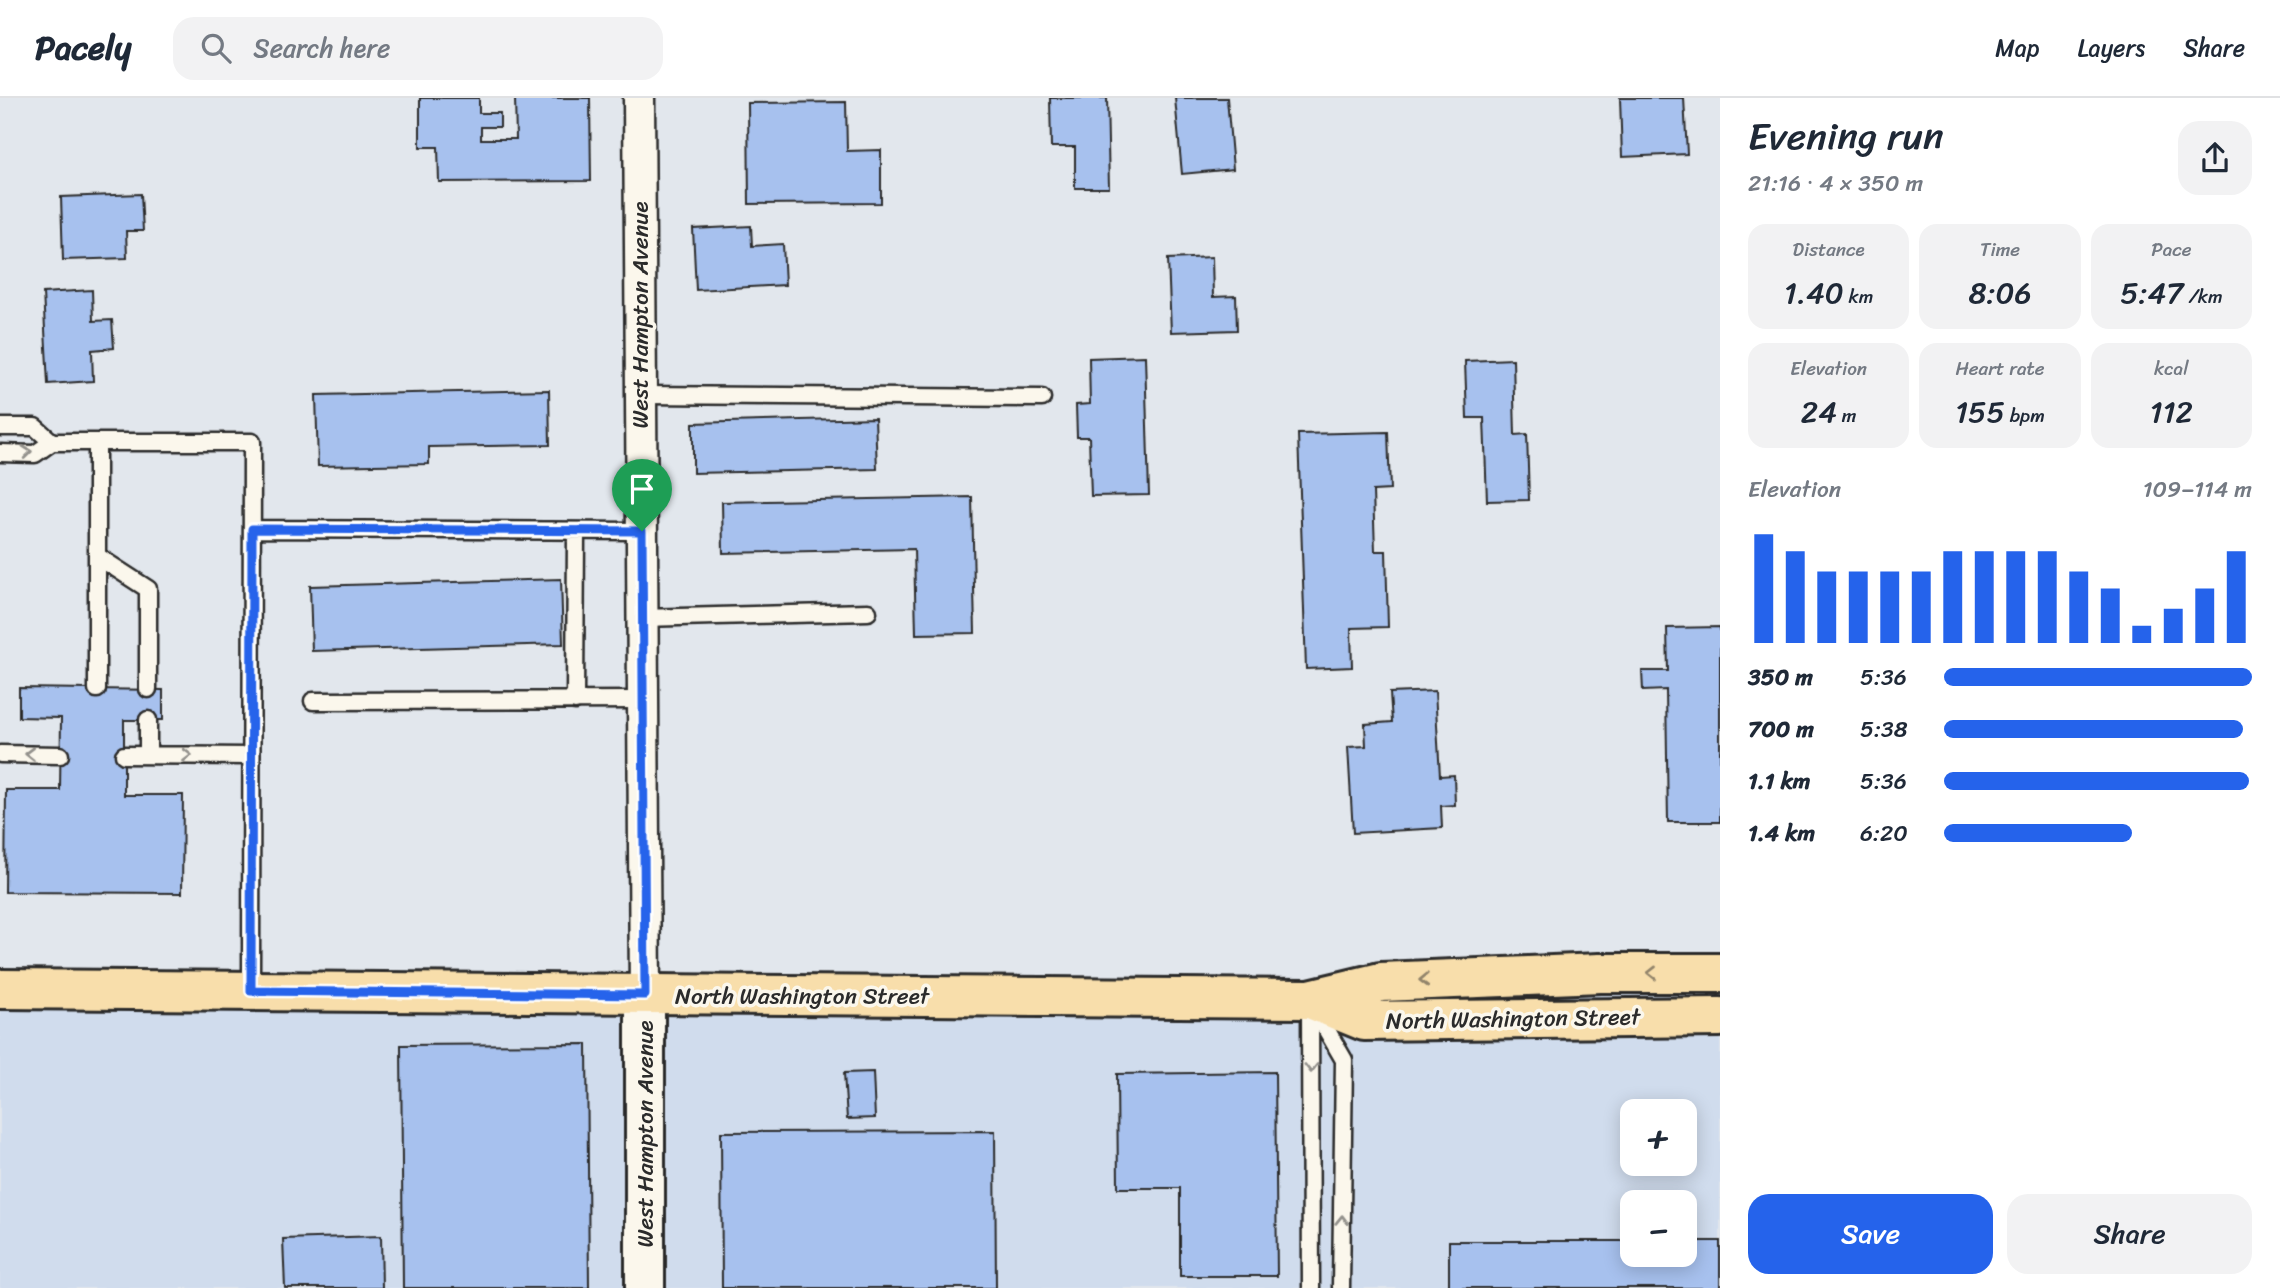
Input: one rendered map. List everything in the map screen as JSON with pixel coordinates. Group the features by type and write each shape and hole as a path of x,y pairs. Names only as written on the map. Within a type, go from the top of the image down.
{"main road":[{"name":"North Washington Street","path":"0,989 1310,999 1381,982 1600,973 1720,973"},
{"name":"North Washington Street","path":"1310,999 1364,1021 1720,1017"}],"street":[{"name":"West Hampton Avenue","path":"639,98 645,1288"}],"lane":[{"path":"641,395 1042,398"},
{"path":"0,427 35,427 52,442"},
{"path":"0,453 35,454 52,442 252,442 251,991"},
{"path":"97,442 97,689"},
{"path":"252,529 576,533 642,531"},
{"path":"575,701 576,533"},
{"path":"97,556 148,589 148,689"},
{"path":"642,618 868,612"},
{"path":"313,701 643,700"},
{"path":"148,720 148,755"},
{"path":"0,754 60,755"},
{"path":"124,755 250,756"},
{"path":"1310,999 1311,1288"},
{"path":"1310,999 1344,1060 1341,1288"}],"shaded area":[{"path":"0,988 1720,995 1720,1288 0,1288"}],"building":[{"path":"420,98 479,98 479,113 500,113 500,127 481,127 481,139 516,139 515,98 590,98 591,181 439,182 438,147 420,147"},
{"path":"1050,98 1107,98 1109,188 1075,188 1075,147 1051,147"},
{"path":"1175,98 1227,98 1233,169 1182,174"},
{"path":"1620,98 1684,98 1687,154 1622,157"},
{"path":"846,102 847,151 881,150 881,203 749,204 748,103"},
{"path":"141,194 143,231 126,231 127,258 63,260 61,197"},
{"path":"751,226 752,246 783,244 785,285 696,290 693,229"},
{"path":"1212,257 1213,297 1236,296 1237,330 1171,332 1168,259"},
{"path":"92,290 93,321 112,320 114,348 92,350 93,381 48,384 43,293"},
{"path":"1145,356 1149,495 1091,496 1089,437 1077,437 1076,405 1090,404 1089,358"},
{"path":"1513,359 1515,435 1527,434 1529,500 1487,501 1484,418 1467,418 1465,361"},
{"path":"549,390 550,445 429,447 429,464 318,466 316,395"},
{"path":"875,418 877,469 693,473 693,423"},
{"path":"1388,432 1390,490 1373,491 1375,551 1386,551 1388,627 1351,628 1352,667 1306,669 1298,434"},
{"path":"972,497 975,633 916,634 914,549 723,553 722,502"},
{"path":"561,579 563,644 312,651 310,586"},
{"path":"1720,627 1720,822 1668,822 1666,690 1643,691 1642,671 1668,671 1667,628"},
{"path":"19,688 163,690 163,720 124,720 124,795 183,795 182,893 5,892 6,790 60,790 61,718 19,717"},
{"path":"1435,691 1440,776 1454,775 1455,805 1441,806 1442,828 1353,833 1348,747 1366,746 1365,724 1392,722 1390,693"},
{"path":"587,1044 589,1288 403,1288 401,1045"},
{"path":"873,1072 875,1118 847,1119 844,1073"},
{"path":"1275,1072 1277,1276 1180,1276 1180,1188 1118,1188 1117,1074"},
{"path":"995,1131 996,1288 722,1288 721,1132"},
{"path":"381,1236 382,1288 285,1288 283,1239"},
{"path":"1449,1241 1620,1241 1620,1267 1697,1267 1697,1241 1720,1241 1720,1288 1449,1288"}],"route":[{"path":"252,529 576,533 642,531 645,995 251,991 252,529"}]}
